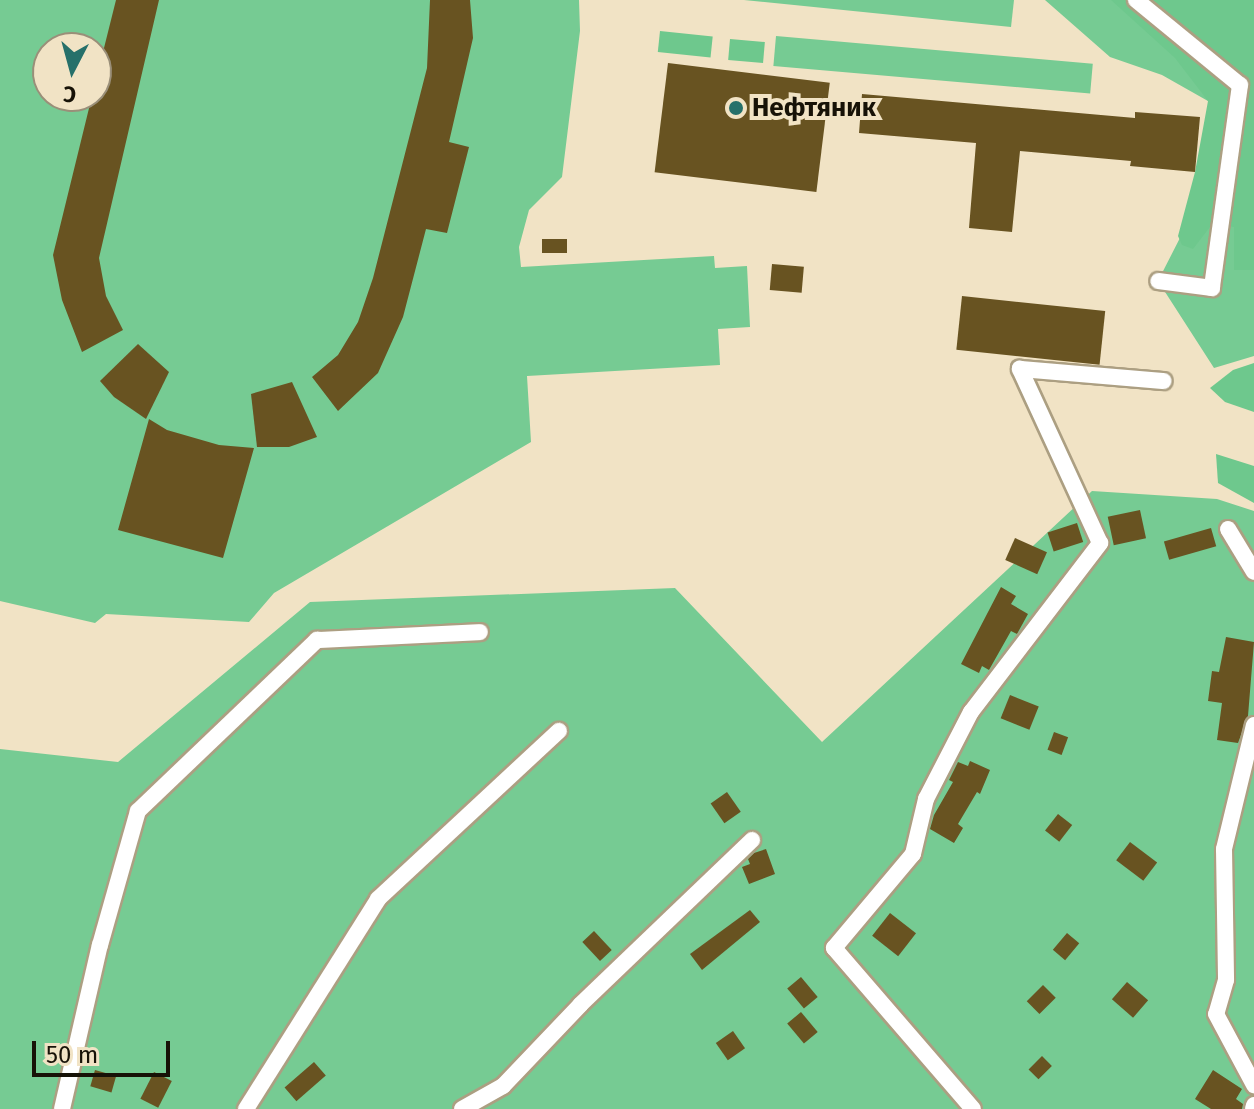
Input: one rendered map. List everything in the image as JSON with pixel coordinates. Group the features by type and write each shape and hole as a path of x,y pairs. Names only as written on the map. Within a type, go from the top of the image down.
{"street":[{"path":"1136,0 1240,85 1212,288 1158,281"},
{"path":"973,1109 834,948 913,854 926,799 971,712 1100,543 1020,369 1163,381"},
{"path":"1228,529 1254,572"},
{"path":"62,1109 100,945 138,811 317,640 480,632"},
{"path":"1254,725 1224,849 1226,980 1216,1014 1254,1085"},
{"path":"246,1109 378,899 559,731"},
{"path":"462,1109 503,1086 581,1004 752,840"}],"green space":[{"path":"0,0 579,0 580,31 562,177 529,210 519,247 521,267 714,256 715,268 747,266 750,327 718,329 720,365 527,376 531,442 274,593 249,622 106,614 95,623 0,601"},
{"path":"744,0 1014,0 1011,27"},
{"path":"1045,0 1254,0 1254,356 1214,368 1158,281 1209,181 1215,105 1162,75 1110,57"},
{"path":"1111,0 1254,0 1254,270 1234,270 1234,227 1213,223 1193,249 1182,245 1178,236 1195,172 1208,101 1175,58"},
{"path":"660,31 713,37 711,57 658,52"},
{"path":"776,36 1093,64 1090,94 773,66"},
{"path":"730,39 765,42 763,63 728,60"},
{"path":"1254,363 1254,412 1225,402 1210,388 1233,370"},
{"path":"1216,454 1254,466 1254,503 1218,483"},
{"path":"1092,491 1217,499 1254,511 1254,1109 0,1109 0,749 118,762 310,602 675,588 822,742"}],"building":[{"path":"116,0 159,0 99,258 106,296 123,330 82,352 62,300 53,255 88,112 112,112 112,32 108,32"},
{"path":"430,0 470,0 473,38 449,142 469,147 447,233 426,229 403,317 378,373 338,411 312,377 338,355 358,322 373,278 427,68"},
{"name":"Нефтяник","path":"668,63 830,83 816,192 655,172"},
{"path":"862,94 1135,118 1135,112 1200,117 1195,172 1130,166 1131,161 1020,151 1012,232 969,228 976,143 859,133"},
{"path":"542,239 567,239 567,253 542,253"},
{"path":"772,264 804,267 802,293 770,290"},
{"path":"962,296 1105,311 1100,365 956,350"},
{"path":"138,344 169,372 146,419 114,397 100,381"},
{"path":"292,382 317,437 289,447 257,447 251,394"},
{"path":"149,419 167,430 219,445 254,448 223,558 118,530"},
{"path":"1140,510 1146,538 1114,545 1108,517"},
{"path":"1077,523 1083,542 1054,552 1048,533"},
{"path":"1211,528 1216,546 1169,560 1164,542"},
{"path":"1015,538 1047,552 1037,574 1005,560"},
{"path":"1001,587 1016,596 1011,604 1028,614 1017,634 1011,631 989,670 982,666 979,673 961,664"},
{"path":"1226,637 1254,642 1248,716 1238,743 1217,740 1222,703 1208,701 1212,671 1219,672"},
{"path":"1010,695 1039,707 1029,730 1001,718"},
{"path":"1054,732 1068,737 1062,755 1048,750"},
{"path":"970,761 990,770 980,794 977,792 958,824 963,828 954,843 930,829 934,815 953,782 949,780 958,762 968,766"},
{"path":"727,792 741,812 724,823 711,803"},
{"path":"1058,814 1072,825 1059,842 1045,831"},
{"path":"1130,842 1157,862 1143,881 1116,860"},
{"path":"766,849 775,874 749,884 742,867 750,864 748,859 754,853"},
{"path":"750,910 760,922 702,970 690,954"},
{"path":"890,913 916,933 898,956 872,936"},
{"path":"594,931 612,950 600,961 582,942"},
{"path":"1067,933 1079,943 1065,960 1053,950"},
{"path":"801,977 818,997 804,1008 787,989"},
{"path":"1127,982 1148,1000 1133,1018 1112,999"},
{"path":"1043,985 1056,998 1039,1014 1027,1001"},
{"path":"801,1012 818,1032 804,1043 787,1024"},
{"path":"733,1031 745,1048 728,1060 716,1043"},
{"path":"1042,1056 1052,1066 1038,1079 1029,1069"},
{"path":"314,1062 326,1076 296,1101 285,1088"},
{"path":"95,1070 116,1076 111,1092 90,1086"},
{"path":"1213,1070 1242,1089 1236,1099 1243,1104 1242,1109 1211,1109 1195,1099"},
{"path":"154,1072 172,1081 158,1108 140,1099"}],"place":[{"name":"Нефтяник","path":"736,108"}]}
